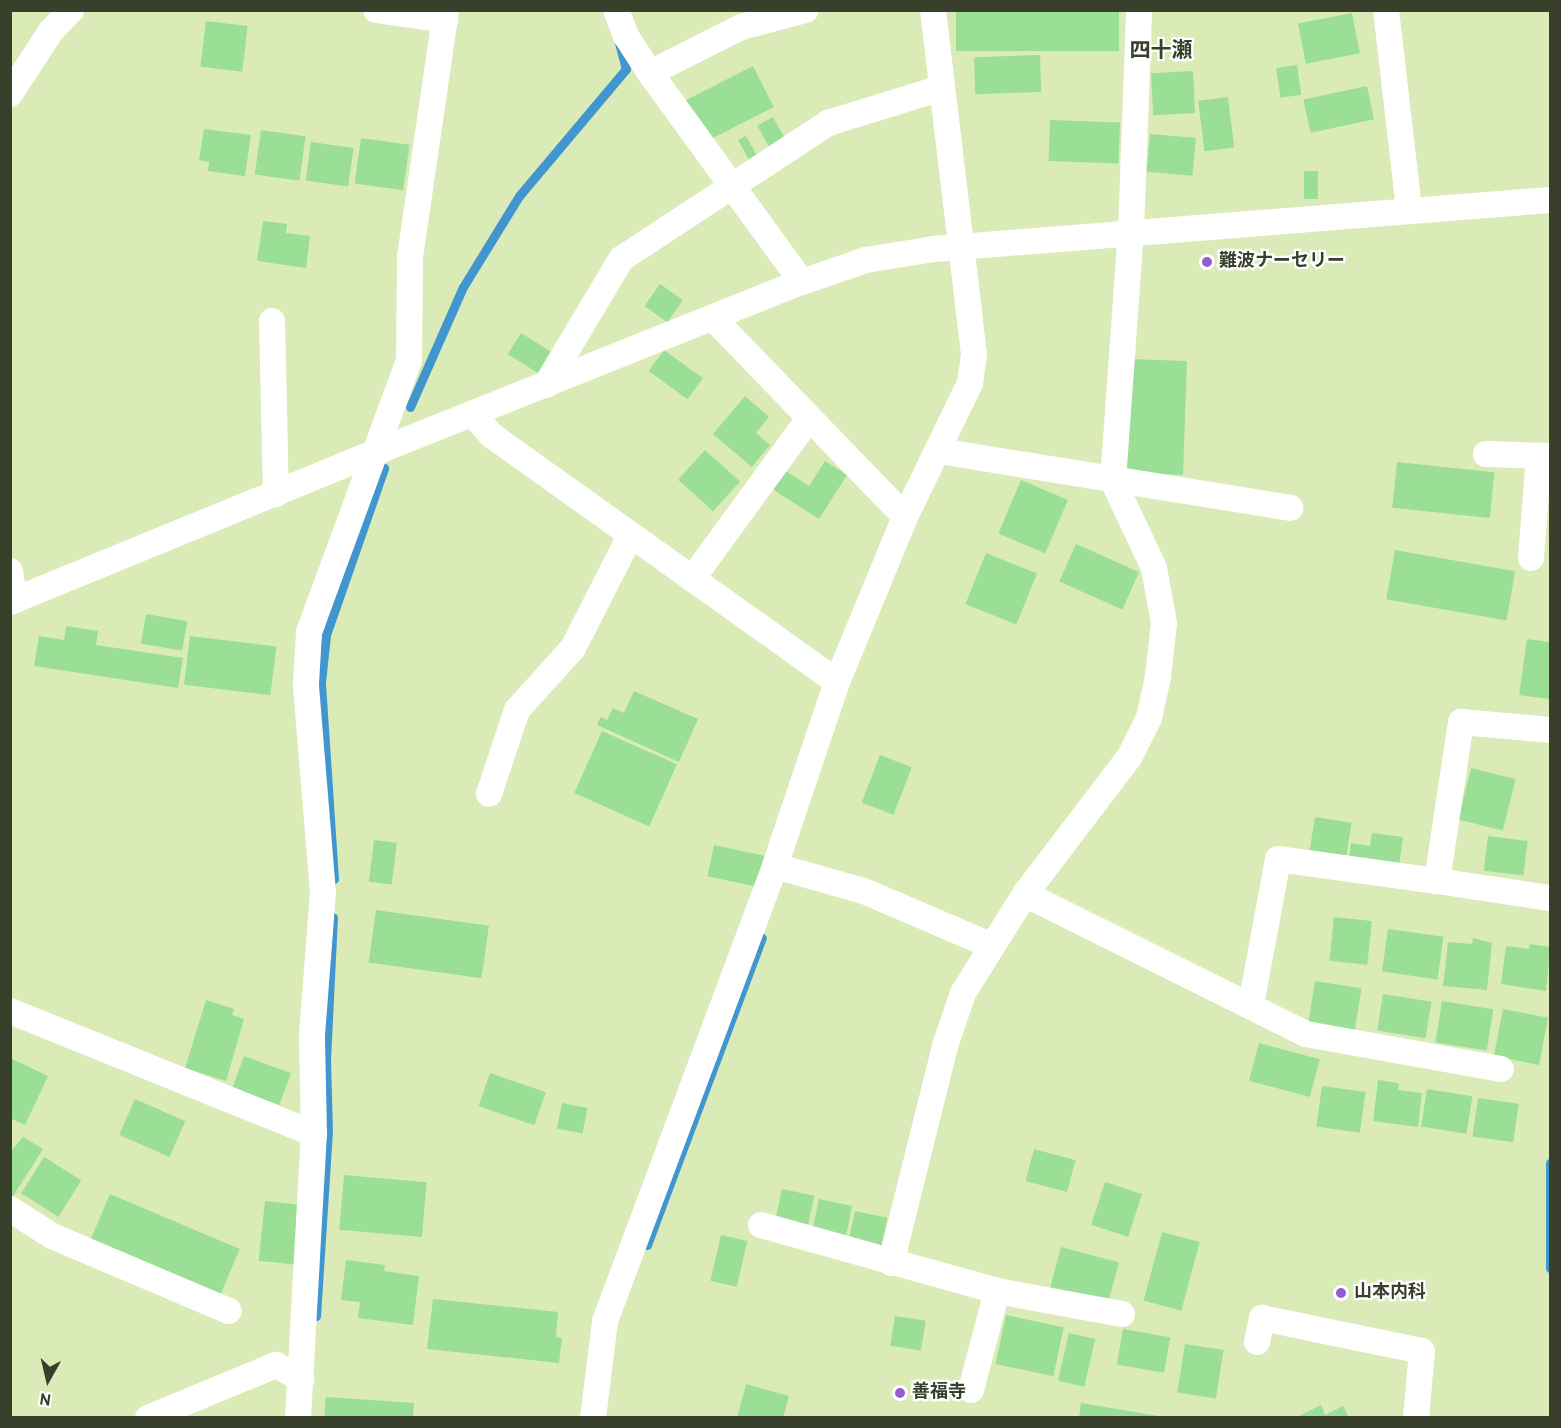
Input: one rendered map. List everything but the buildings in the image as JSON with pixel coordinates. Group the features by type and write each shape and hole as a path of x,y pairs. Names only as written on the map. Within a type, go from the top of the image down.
{"street":[{"path":"14,82 51,31 71,10"},
{"path":"298,1418 314,1134 312,1035 323,863 306,684 309,632 409,360 410,257 445,15 376,10"},
{"path":"616,10 626,36 650,73 729,185 802,282"},
{"path":"650,73 741,27 806,10"},
{"path":"593,1418 604,1321 782,869 837,681 905,517 948,453 970,382 974,354 933,10"},
{"path":"891,1263 945,1046 963,993 990,945 1025,894 1130,756 1149,718 1158,677 1164,623 1154,568 1113,481 1131,232 1138,10"},
{"path":"1386,10 1409,210"},
{"path":"546,385 621,259 729,185 828,123 942,88"},
{"path":"10,571 13,601 376,452 802,282 866,260 933,249 962,249 1131,232 1551,200"},
{"path":"714,319 808,420 905,517"},
{"path":"272,321 276,494"},
{"path":"473,414 491,435 837,681"},
{"path":"692,579 808,420"},
{"path":"948,453 1290,508"},
{"path":"1486,454 1545,456 1531,558"},
{"path":"489,794 517,710 573,648 630,536"},
{"path":"1437,881 1461,722 1551,730"},
{"path":"1251,1005 1278,859 1551,898"},
{"path":"782,869 864,891 990,945"},
{"path":"1025,894 1306,1034 1501,1069"},
{"path":"10,1011 314,1134"},
{"path":"10,1209 52,1236 229,1311"},
{"path":"761,1225 997,1291 1122,1314"},
{"path":"971,1390 997,1291"},
{"path":"1257,1342 1262,1318 1422,1351 1416,1418"},
{"path":"148,1418 276,1365 301,1379"}],"waterway":[{"path":"410,407 463,287 519,196 626,69 619,42"},
{"path":"334,879 321,682 326,635 384,468"},
{"path":"316,1316 328,1132 326,1060 333,917"},
{"path":"647,1245 762,938"},
{"path":"1550,1163 1550,1268"}],"place":[{"name":"難波ナーセリー","path":"1207,262"},
{"name":"山本内科","path":"1341,1293"},
{"name":"善福寺","path":"900,1393"}],"district":[{"name":"四十瀬","path":"1161,52"}]}
